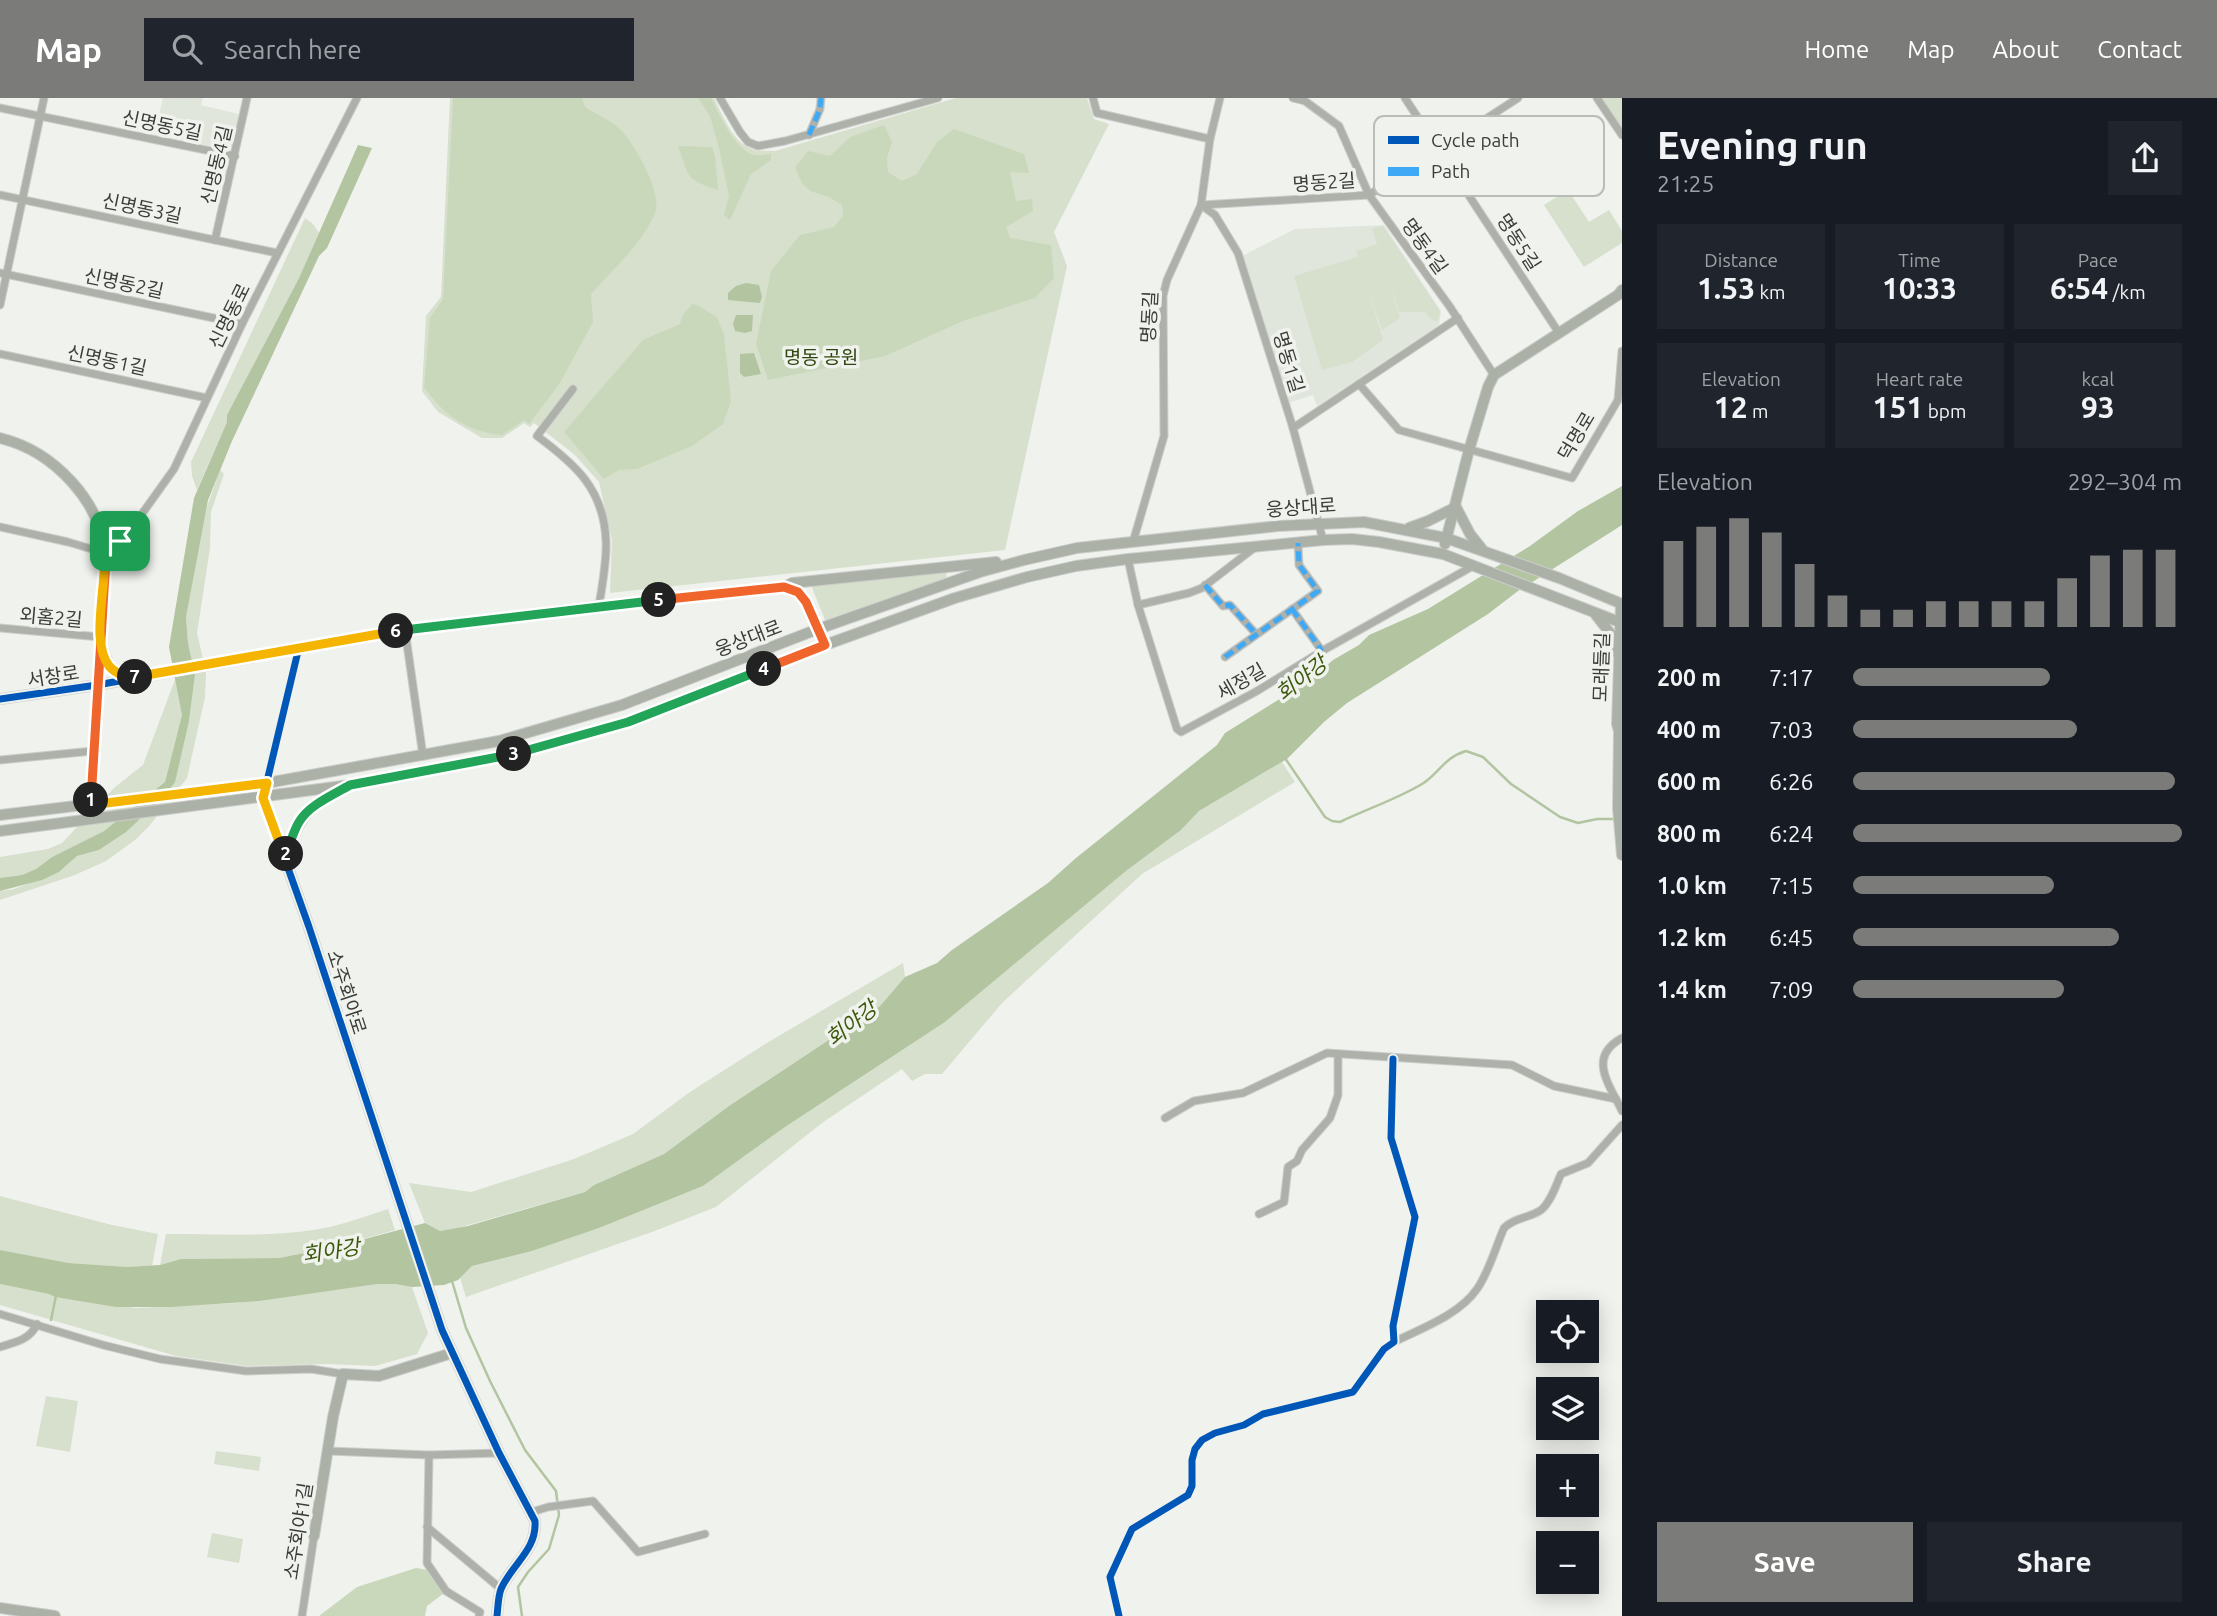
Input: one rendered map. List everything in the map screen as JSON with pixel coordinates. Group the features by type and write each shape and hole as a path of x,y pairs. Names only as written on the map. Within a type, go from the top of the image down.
{"main road":[{"path":"1443,554 1469,450 1494,375 1621,296"},
{"path":"0,438 40,454 66,476 86,502 103,539 106,555 93,751 95,804"},
{"path":"1407,529 1456,507"},
{"path":"1456,507 1470,534 1482,549"},
{"name":"웅상대로","path":"0,815 267,783 499,741 622,705 818,629 980,572 1077,548 1319,523 1364,522 1407,529 1482,549 1622,604"},
{"name":"웅상대로","path":"0,831 263,798 500,757 628,722 825,645 955,598 1027,577 1076,566 1128,559 1323,540 1379,542 1443,554 1621,622"},
{"name":"서창로","path":"0,699 97,685 405,630 784,587 792,583 1024,559"},
{"path":"784,587 798,592 806,602 825,645"},
{"path":"798,637 806,623 806,602"},
{"name":"모래들길","path":"1622,604 1617,723 1621,730 1618,828 1622,855"},
{"path":"1591,611 1600,618 1610,633 1616,652 1618,673"},
{"path":"100,639 110,667 127,678"},
{"path":"263,798 267,783"},
{"path":"285,858 297,825 304,815 350,785"},
{"name":"소주회야로","path":"263,798 452,1353"},
{"path":"342,1374 379,1376 452,1353 499,1453 535,1521 534,1539 501,1589 498,1616"},
{"name":"소주회야1길","path":"314,1536 342,1374"},
{"path":"0,1608 15,1613 55,1616"}],"street":[{"path":"0,304 3,274 23,200 44,98"},
{"name":"신명동4길","path":"215,240 247,98"},
{"path":"346,98 356,99"},
{"path":"720,98 748,142 758,146 809,135 938,98"},
{"path":"809,135 820,109 821,98"},
{"path":"1093,98 1097,113 1210,139"},
{"name":"명동길","path":"1133,542 1164,436 1163,296 1167,280 1201,205 1210,139 1220,98"},
{"name":"명동4길","path":"1293,98 1304,101 1339,126 1369,195 1458,318 1494,375"},
{"name":"명동5길","path":"1405,98 1417,116"},
{"path":"1501,98 1506,106"},
{"name":"명동2길","path":"1490,116 1518,98"},
{"path":"1597,98 1622,135"},
{"name":"신명동로","path":"106,555 120,541 174,469 242,324 356,99"},
{"name":"신명동5길","path":"0,108 235,156"},
{"name":"명동2길","path":"1201,205 1369,195 1374,192"},
{"name":"신명동3길","path":"0,195 277,253"},
{"name":"명동5길","path":"1470,196 1559,333"},
{"name":"명동1길","path":"1201,205 1215,215 1238,253 1293,428 1323,540"},
{"name":"신명동2길","path":"3,274 242,324"},
{"path":"1293,428 1458,318"},
{"name":"덕명로","path":"1359,384 1399,430 1572,478 1618,400 1622,351"},
{"name":"신명동1길","path":"0,354 207,398"},
{"path":"573,389 537,436 572,463 587,482 598,503 606,542 600,606"},
{"path":"0,527 68,542 106,555"},
{"path":"103,539 120,541"},
{"path":"1225,657 1318,590 1299,565 1298,543"},
{"path":"1138,605 1189,593 1205,585 1254,548"},
{"name":"세정길","path":"1128,559 1138,605 1177,730 1181,732 1474,565"},
{"path":"1205,585 1223,606 1230,605 1256,634"},
{"path":"1292,609 1322,651"},
{"name":"외홈2길","path":"0,628 100,639"},
{"path":"405,630 423,756"},
{"path":"267,783 299,647"},
{"path":"0,760 93,751"},
{"path":"1622,1038 1605,1051 1602,1060 1603,1072 1622,1111"},
{"path":"1165,1118 1194,1101 1243,1093 1327,1053 1511,1065 1554,1086 1616,1099"},
{"path":"1259,1214 1284,1202 1287,1167 1297,1161 1302,1150 1330,1118 1338,1095 1338,1054"},
{"path":"1394,1059 1391,1138 1415,1217 1393,1326 1394,1342"},
{"path":"1119,1616 1110,1577 1132,1529 1188,1495 1192,1486 1192,1460 1195,1449 1202,1440 1215,1433 1244,1425 1263,1414 1353,1392 1384,1349 1456,1310 1476,1291 1504,1228 1510,1222 1541,1210 1561,1174 1588,1163 1622,1125"},
{"path":"0,1314 160,1359 246,1370 311,1369 342,1374"},
{"path":"0,1348 26,1339 37,1324"},
{"path":"328,1451 429,1455 499,1453"},
{"path":"429,1455 427,1563 446,1591 480,1612 479,1616"},
{"path":"532,1512 593,1501 638,1552 705,1534"},
{"path":"428,1527 501,1589"},
{"name":"소주회야1길","path":"302,1616 314,1536"}],"shaded area":[{"path":"163,98 203,98 201,105 239,114 232,146 226,150 155,133"},
{"path":"1384,225 1441,311 1439,325 1317,406 1313,395 1288,403 1242,256 1295,229"}],"green space":[{"name":"명동 공원","path":"450,98 714,98 739,141 754,150 775,151 956,98 1087,98 1094,119 1109,124 1054,232 1067,266 1005,550 610,593 612,540 599,482 575,455 534,423 530,427 524,423 502,438 482,438 438,412 422,391 426,316 441,297"},
{"path":"453,98 582,98 585,107 613,124 627,137 646,170 655,194 655,213 643,235 591,294 593,322 560,383 529,424 524,420 502,435 478,430 457,420 440,406 424,387 430,318 443,299"},
{"path":"698,98 711,98 728,131 747,152 756,155 771,154 771,160 751,174 730,220 724,215 729,196 719,148 710,116"},
{"path":"1602,98 1622,98 1622,129"},
{"path":"884,125 892,142 887,158 888,172 902,181 917,174 937,142 954,129 1024,154 1029,173 1010,172 1016,201 1032,199 1033,211 1006,227 1010,238 1051,245 1054,278 1035,298 963,321 885,356 768,380 756,344 771,271 800,235 834,227 843,216 842,205 829,197 810,191 802,183 795,168 808,151 830,156 850,137"},
{"path":"678,146 712,147 718,190 699,183 690,176"},
{"path":"1558,196 1572,196 1589,222 1609,210 1622,231 1622,243 1584,267 1544,205"},
{"path":"305,218 319,233 299,278 227,415 227,422 197,490 191,462"},
{"path":"1383,226 1440,311 1438,321 1432,320 1425,312 1399,312 1384,267 1400,318 1382,330 1368,289 1383,340 1352,362 1322,370 1294,276 1358,257 1356,251 1377,244 1372,228"},
{"path":"692,304 717,317 724,335 731,401 723,424 692,446 637,469 619,470 604,479 564,432 643,340 680,324"},
{"path":"220,470 224,474 211,512 210,548 197,633 206,672 205,697 187,778 150,825 135,840 106,861 75,875 0,900 0,891 14,889 59,872 77,856 99,850 126,832 164,797 189,721 195,675 186,617 204,515"},
{"path":"944,571 947,573 946,578 825,620 811,585"},
{"path":"176,677 182,715 165,782 104,831 52,857 36,869 22,875 0,878 0,857 48,849 62,843 115,787 143,765"},
{"path":"1282,762 1295,782 1142,874 1002,1003 942,1074 925,1074 912,1081 902,1069 822,1123 716,1207 466,1297 460,1278 472,1266 532,1251 599,1228 703,1186 785,1127 945,1022 1126,871 1181,830 1199,811"},
{"path":"903,963 905,977 880,1006 729,1106 664,1154 594,1185 585,1192 454,1229 440,1231 425,1223 409,1183 471,1192 574,1159 633,1134 690,1092 765,1044"},
{"path":"0,1196 158,1234 152,1266 69,1263 0,1250"},
{"path":"388,1209 395,1230 335,1247 279,1258 181,1259 160,1265 166,1234 290,1233 337,1225"},
{"path":"0,1284 55,1297 136,1308 236,1303 377,1284 395,1284 412,1287 428,1333 417,1354 375,1366 247,1366 176,1356 0,1305"},
{"path":"46,1396 78,1401 70,1452 36,1446"},
{"path":"216,1451 261,1457 259,1471 214,1464"},
{"path":"212,1533 243,1539 239,1563 207,1557"},
{"path":"416,1568 428,1570 444,1593 427,1606 425,1616 319,1616 357,1587"}],"water":[{"path":"358,145 372,148 327,248 319,256 232,441 208,500 186,617 195,675 189,721 175,782 164,797 126,832 99,850 77,856 59,872 42,880 0,891 0,878 22,875 36,869 52,857 104,831 165,782 182,715 169,647 194,498 227,422 227,415 299,278"},
{"path":"746,283 759,285 762,297 760,303 728,300 728,293 736,286"},
{"path":"736,315 753,315 752,331 735,331 733,324"},
{"path":"754,353 761,374 744,377 740,373 740,354"},
{"name":"회야강","path":"1622,486 1622,525 1347,703 1287,759 1199,811 1181,830 1126,871 945,1022 785,1127 703,1186 599,1228 532,1251 472,1266 458,1280 444,1285 412,1287 377,1284 259,1301 171,1307 116,1307 0,1284 0,1250 69,1263 127,1267 160,1265 181,1259 279,1258 335,1247 425,1223 440,1231 468,1226 585,1192 594,1185 664,1154 729,1106 880,1006 905,977 937,963 1048,883 1217,745 1225,733 1310,680 1369,635 1428,609 1530,546 1578,511"}],"waterway":[{"path":"1285,758 1325,817 1332,821 1340,822 1412,789 1428,780 1446,762 1466,751 1483,757 1511,784 1560,817 1578,823 1615,819"},
{"path":"452,1281 466,1328 490,1381 525,1450 556,1491 559,1515 549,1549 518,1587 522,1616"},
{"path":"51,1320 56,1296"}],"marked path":[{"path":"809,135 820,109 821,98"},
{"path":"1225,657 1318,591 1299,565 1298,543"},
{"path":"1205,585 1223,606 1230,605 1256,634"},
{"path":"1292,609 1322,651"}],"cycle path":[{"path":"0,699 97,685 405,630 784,587 798,592 806,602 825,645"},
{"path":"299,647 263,798 309,927 442,1330 499,1453 535,1521 535,1531 528,1549 501,1589 497,1616"},
{"path":"1119,1616 1110,1577 1132,1529 1188,1495 1192,1486 1192,1460 1195,1449 1202,1440 1215,1433 1244,1425 1263,1414 1353,1392 1384,1349 1394,1342 1393,1326 1415,1217 1391,1138 1393,1059"}],"route":[{"path":"120,541 103,539 106,558 100,642 110,667 127,678 405,630 784,587 798,592 806,602 825,645 628,722 500,757 350,785 304,815 297,825 285,858 263,798 267,783 90,805 100,637 106,558 120,541"}]}
